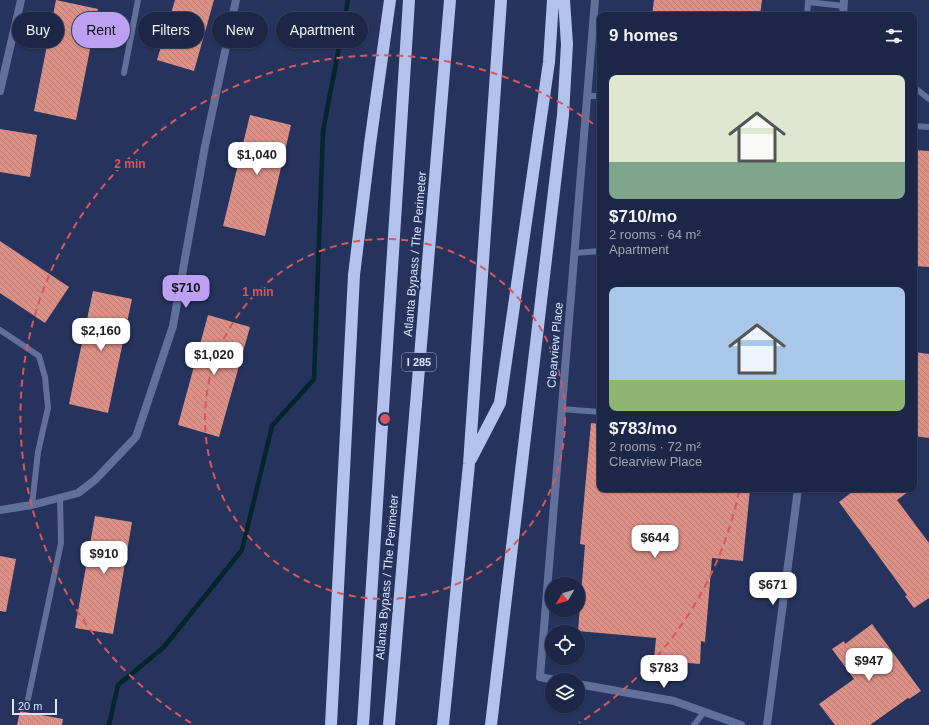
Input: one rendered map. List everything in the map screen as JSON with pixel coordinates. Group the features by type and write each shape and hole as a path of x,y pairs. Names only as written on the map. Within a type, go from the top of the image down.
{"highway":[{"path":"331,725 354,275 390,0"},
{"path":"362,725 409,0"},
{"name":"Atlanta Bypass / The Perimeter","path":"389,725 450,0"},
{"path":"443,725 469,464 501,0"},
{"path":"469,464 500,403 549,62 553,0"},
{"path":"491,725 562,115 567,44 564,0"}],"street":[{"path":"0,91 21,0"},
{"path":"0,510 32,505 78,492 95,480 136,438 173,326 205,146 236,0"},
{"name":"Clearview Place","path":"545,678 540,677 595,0"},
{"path":"767,725 798,492"},
{"path":"585,685 674,701 741,725"}],"lane":[{"path":"124,74 138,0"},
{"path":"807,12 808,2 844,3"},
{"path":"917,89 929,99"},
{"path":"588,96 597,96"},
{"path":"917,126 929,127"},
{"path":"575,253 597,251"},
{"path":"0,330 39,356 45,377 48,408 38,452 32,505"},
{"path":"561,408 597,412"},
{"path":"28,699 60,543 60,497"},
{"path":"754,586 785,589"},
{"path":"694,725 704,712"}],"building":[{"path":"56,0 98,9 97,12 72,12 72,48 90,48 76,120 34,111 46,48 64,48 64,12 54,12"},
{"path":"175,0 214,0 204,36 204,12 171,12"},
{"path":"654,0 762,0 760,12 652,12"},
{"path":"161,48 200,48 194,71 157,60"},
{"path":"250,115 291,125 265,236 223,226"},
{"path":"0,129 37,135 30,177 0,172"},
{"path":"917,150 929,151 929,267 917,266"},
{"path":"0,241 69,287 45,323 0,293"},
{"path":"93,291 132,299 108,413 69,404"},
{"path":"208,315 250,327 219,437 178,425"},
{"path":"917,352 929,354 929,438 917,436"},
{"path":"591,423 597,424 597,492 750,492 743,561 712,558 705,642 701,641 700,664 654,660 656,638 585,632 585,625 578,625 579,617 585,617 585,577 582,577 585,545 580,544"},
{"path":"852,492 908,492 897,500 929,543 929,598 914,608 905,596 907,595 839,502"},
{"path":"95,516 132,522 113,634 75,628"},
{"path":"0,556 16,559 6,612 0,611"},
{"path":"872,624 921,691 909,699 908,698 870,725 835,725 819,704 854,679 832,649 844,641 845,644"},
{"path":"20,711 63,719 62,725 17,725"}],"waterway":[{"path":"109,725 118,685 164,647 242,550 272,426 314,379 323,131 348,0"}]}
